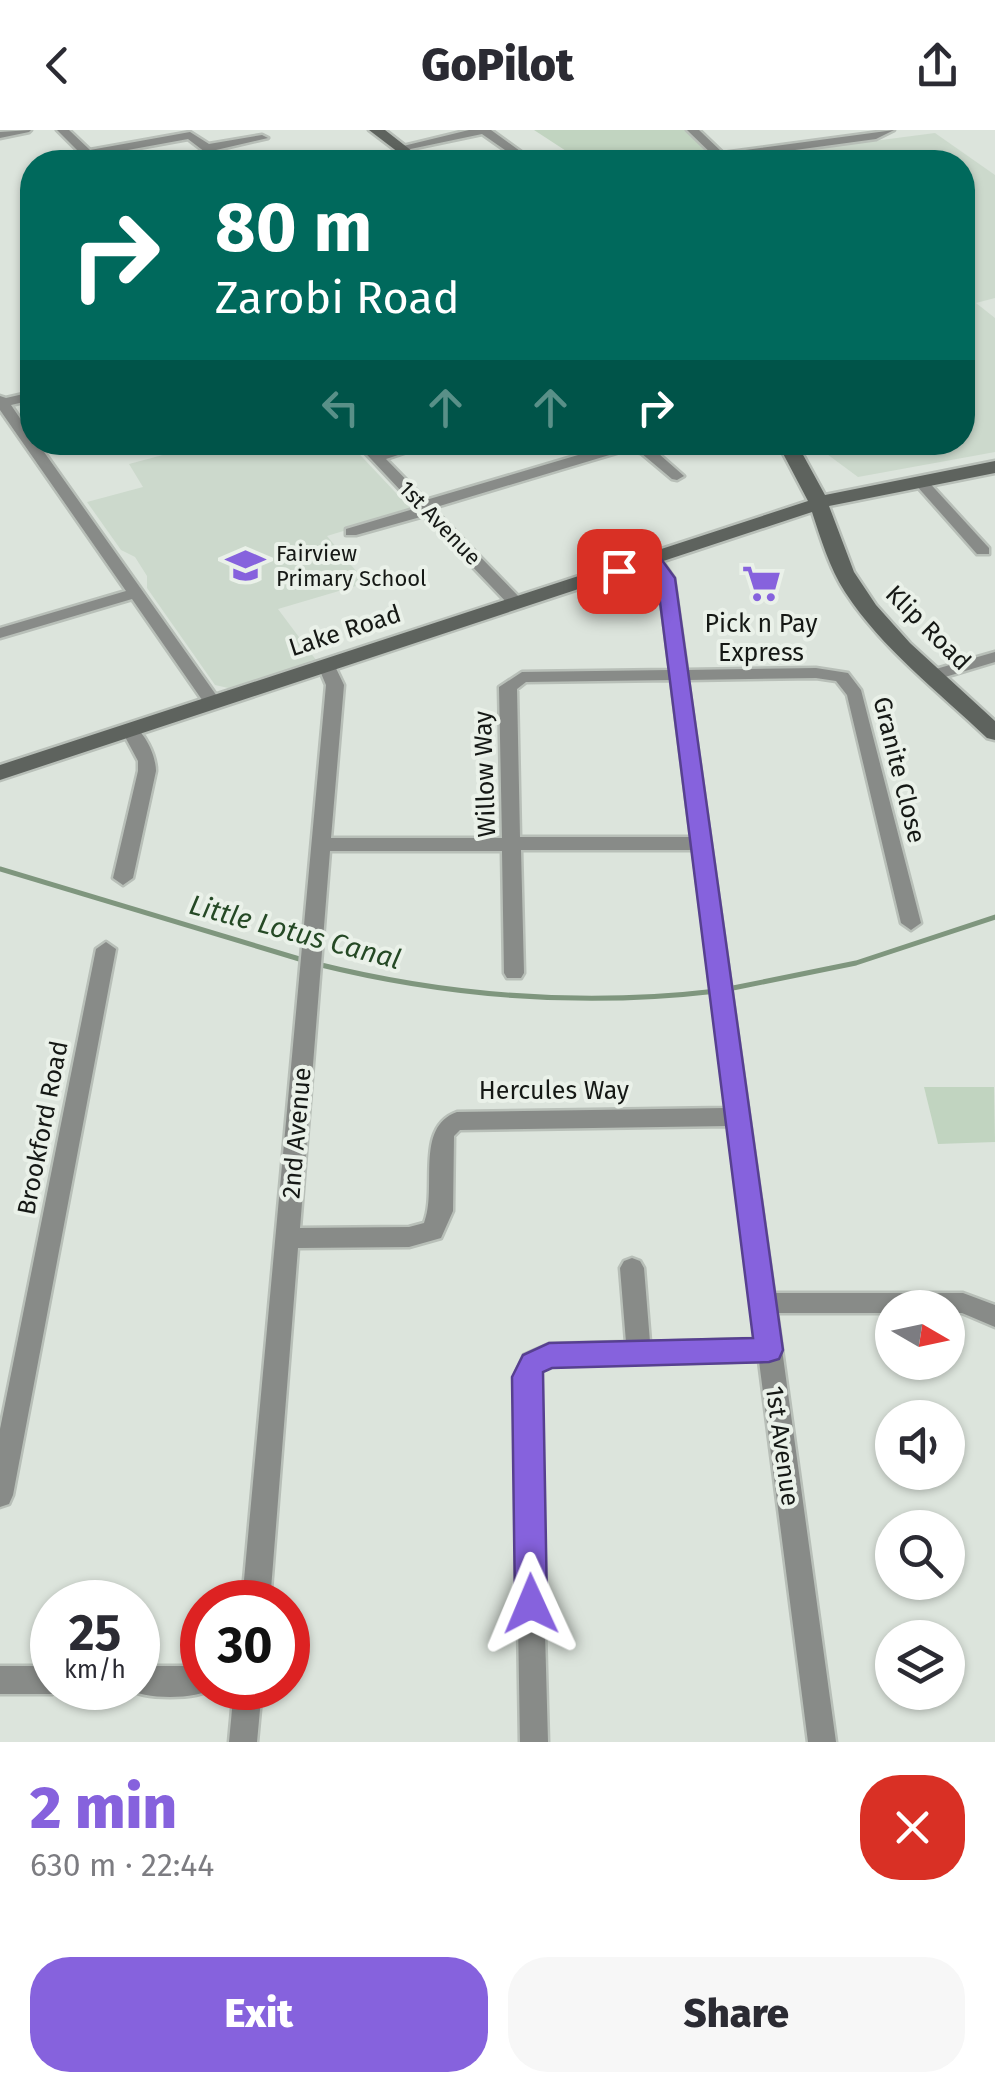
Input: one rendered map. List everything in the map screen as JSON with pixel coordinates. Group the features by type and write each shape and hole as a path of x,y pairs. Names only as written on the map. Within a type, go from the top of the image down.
{"street":[{"path":"0,135 25,130"},
{"path":"63,130 83,150"},
{"path":"376,130 404,150"},
{"path":"401,148 484,130 512,150"},
{"path":"693,130 714,150"},
{"path":"792,130 807,144"},
{"path":"776,150 876,136 888,130"},
{"path":"123,150 184,135 194,136 210,150"},
{"path":"208,148 262,138"},
{"path":"1,402 20,429"},
{"path":"38,455 214,703"},
{"path":"376,457 383,455"},
{"path":"351,532 595,455"},
{"path":"653,455 677,476"},
{"name":"Klip Road","path":"796,455 821,503 852,588 884,626 995,734"},
{"name":"1st Avenue","path":"376,457 518,604"},
{"name":"Lake Road","path":"0,774 821,503 995,467"},
{"path":"920,481 983,551"},
{"name":"1st Avenue","path":"653,560 666,578 822,1742"},
{"path":"0,632 136,593"},
{"path":"936,675 995,657"},
{"name":"2nd Avenue","path":"258,1580 335,685 326,666"},
{"name":"Granite Close","path":"678,674 816,672 842,677 851,684 911,922"},
{"name":"Willow Way","path":"514,973 508,687 522,677 535,675 678,674"},
{"path":"123,878 147,761 131,731"},
{"path":"321,845 702,842"},
{"name":"Brookford Road","path":"0,1495 106,949"},
{"name":"Hercules Way","path":"287,1238 409,1237 433,1231 441,1211 444,1136 448,1126 457,1121 737,1118"},
{"path":"632,1268 639,1353"},
{"path":"762,1303 964,1302 995,1316"},
{"path":"534,1742 526,1377 533,1364 549,1355 769,1350"},
{"path":"0,1680 30,1680"},
{"path":"244,1742 246,1710"}],"shaded area":[{"path":"534,130 688,130 708,150 565,150"},
{"path":"935,133 959,150 804,150"},
{"path":"975,161 995,175 995,298 976,303 995,318 995,452 858,477 828,455 975,455"},
{"name":"Fairview Primary School","path":"163,455 360,455 412,510 327,536 366,583 278,609 316,660 233,689 215,685 147,588 147,576 135,557 121,550 87,502 143,487 129,464"},
{"path":"924,1087 994,1087 995,1142 938,1144"}],"waterway":[{"name":"Little Lotus Canal","path":"0,869 306,961"},
{"name":"Little Lotus Canal","path":"728,989 856,963 995,917"},
{"name":"Little Lotus Canal","path":"317,964 416,984 516,996 616,998 717,991"}],"place":[{"name":"Fairview Primary School","path":"246,566"},
{"name":"Pick n Pay Express","path":"761,583"}],"route":[{"path":"531,1604 526,1377 533,1364 549,1355 769,1350 666,578 653,560 619,571"}]}
